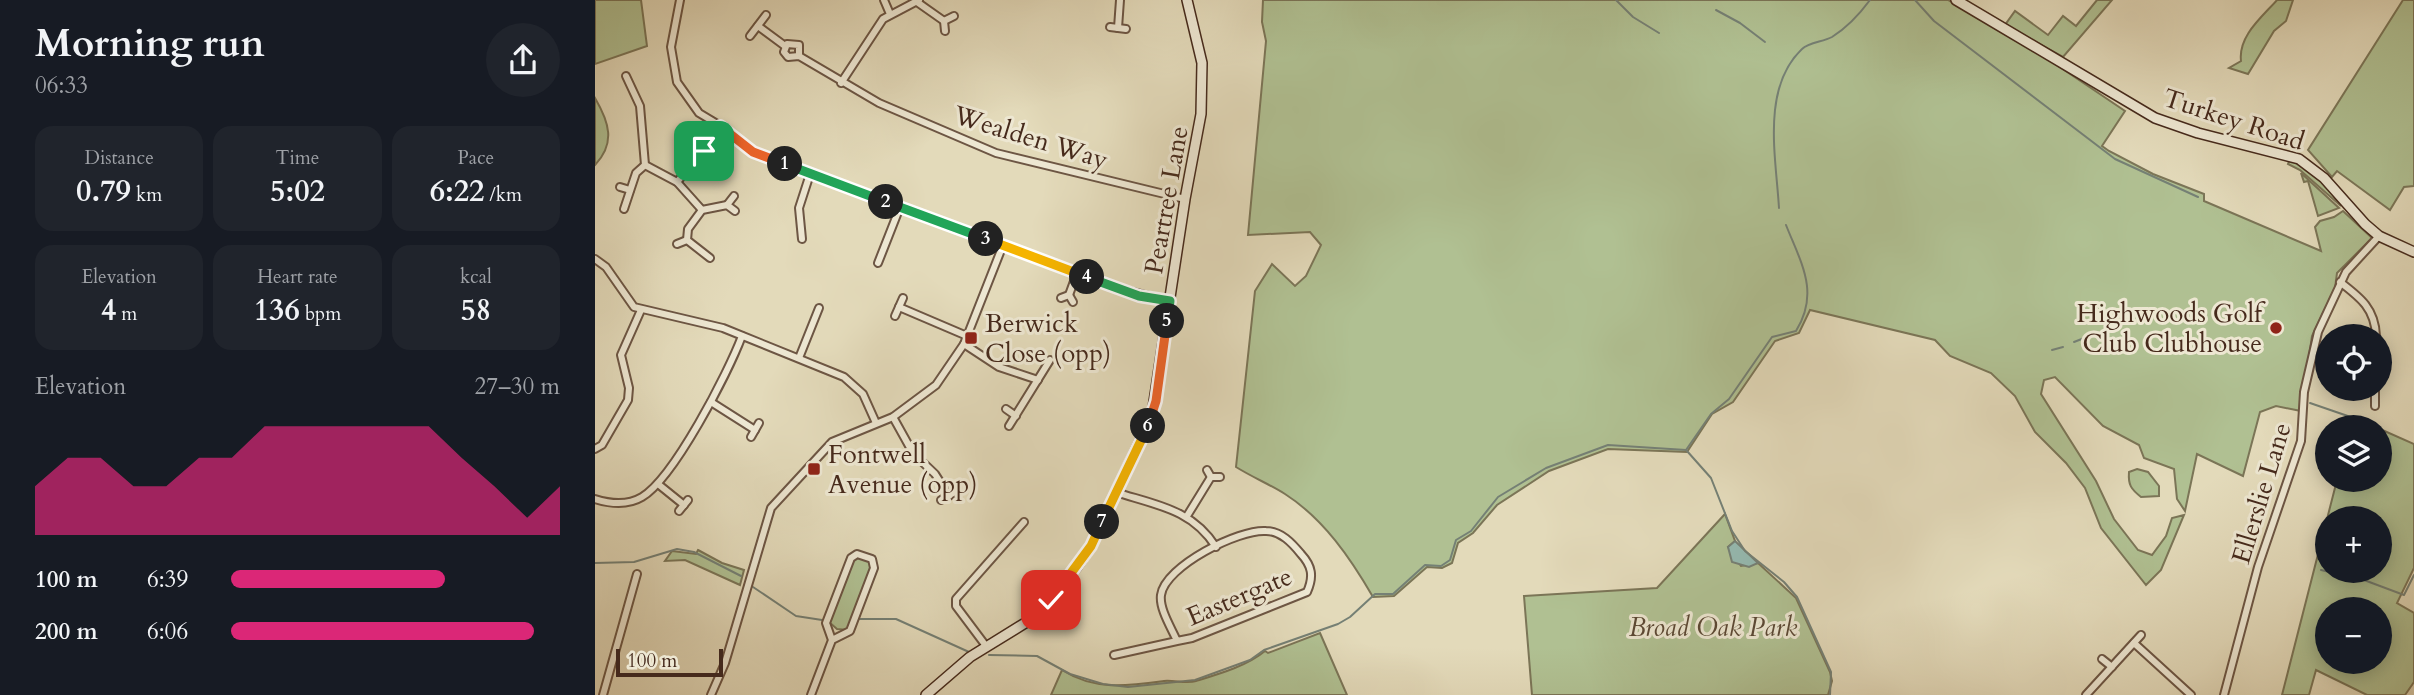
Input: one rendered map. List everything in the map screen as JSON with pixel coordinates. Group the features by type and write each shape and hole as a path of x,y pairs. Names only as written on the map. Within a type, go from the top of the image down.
{"street":[{"path":"680,0 671,47 677,82 691,104 753,152 1139,296 1170,301"},
{"path":"884,0 890,13"},
{"path":"1110,27 1122,29 1120,0"},
{"name":"Peartree Lane","path":"926,695 986,646 1043,610 1091,546 1147,428 1156,401 1185,200 1201,114 1203,77 1187,0"},
{"name":"Turkey Road","path":"1956,0 2155,118 2198,133 2299,159 2324,178 2365,225 2379,236 2414,252"},
{"path":"841,83 866,47 876,26 890,13 918,1 944,21 945,31"},
{"path":"750,36 767,15"},
{"path":"944,21 954,16"},
{"name":"Wealden Way","path":"758,26 785,46 787,57 799,55 841,83 918,121 996,153 1185,200"},
{"name":"Wealden Way","path":"785,46 797,43 801,50 799,55"},
{"path":"627,76 635,92 643,127 645,165"},
{"path":"635,92 644,87"},
{"path":"677,182 704,151 720,126"},
{"path":"645,165 677,182 702,210"},
{"path":"624,209 636,173 645,165"},
{"path":"802,239 799,208 810,174"},
{"path":"620,187 630,190"},
{"path":"687,240 688,229 702,210 727,205 734,196"},
{"path":"727,205 735,211"},
{"path":"878,263 899,207"},
{"path":"800,229 810,228"},
{"name":"Ellerslie Lane","path":"2224,695 2258,567 2301,441 2304,392 2315,341 2340,282 2352,264 2379,236"},
{"path":"677,244 687,240"},
{"path":"687,240 710,258"},
{"path":"711,695 729,651 766,519 782,492 832,442 893,416 936,385 964,344 1003,245"},
{"path":"872,250 881,254"},
{"path":"595,259 606,267 627,301 641,310 693,318 844,377 863,394 876,423"},
{"path":"1061,298 1069,295 1077,273"},
{"path":"2340,282 2369,306 2376,324"},
{"path":"1069,295 1073,302"},
{"path":"895,316 903,298"},
{"path":"899,307 967,336"},
{"path":"799,358 819,308"},
{"path":"595,449 602,445 628,400 629,388 621,355 641,310"},
{"path":"808,313 816,316"},
{"path":"595,499 606,503 632,502 658,484 711,402 742,336"},
{"path":"964,344 999,367 1038,380"},
{"path":"1009,426 1050,360"},
{"path":"2375,401 2375,406"},
{"path":"711,402 753,433 759,423"},
{"path":"1006,409 1016,416"},
{"path":"893,416 913,453 952,494 941,500"},
{"path":"1207,470 1212,477"},
{"path":"1212,477 1220,477"},
{"path":"1188,516 1212,477"},
{"path":"658,484 684,505"},
{"name":"Eastergate","path":"1115,492 1188,516 1203,529 1216,547"},
{"path":"986,646 955,606 955,598 1024,522"},
{"name":"Eastergate","path":"1114,656 1192,638 1298,597 1307,592 1311,583 1309,563 1289,540 1273,532 1255,531 1216,547 1174,571 1163,588 1161,601 1177,641"},
{"path":"811,695 832,640 826,622 851,558 857,554 866,555 872,559 874,568 850,631 832,640"},
{"path":"603,695 637,574"},
{"path":"2089,694 2141,635"},
{"path":"1120,643 1123,652"},
{"path":"2134,643 2191,695"},
{"path":"2102,659 2112,667"},
{"path":"2175,695 2182,687"}],"green space":[{"path":"595,0 641,0 647,46 595,64"},
{"path":"1263,0 1948,0 2039,53 2125,111 2102,146 2109,151 2153,174 2204,194 2204,201 2321,251 2315,227 2320,221 2343,211 2372,238 2337,273 2335,288 2318,324 2315,324 2301,411 2276,406 2260,412 2243,476 2197,454 2185,511 2177,499 2174,469 2144,458 2139,445 2103,426 2055,377 2044,380 2041,394 2096,481 2114,519 2138,550 2152,555 2166,536 2172,518 2184,515 2161,570 2146,585 2101,528 2085,488 2066,463 2035,432 2015,396 1991,373 1950,356 1935,340 1810,310 1799,333 1775,341 1733,402 1712,414 1687,452 1608,449 1549,471 1497,505 1473,533 1458,543 1452,563 1442,568 1427,567 1394,596 1373,597 1346,554 1312,515 1285,494 1236,467 1255,291 1272,264 1295,286 1306,276 1321,245 1310,232 1248,235 1266,41 1262,22"},
{"path":"2097,0 2112,0 2063,57 2005,25 2015,11 2048,35 2063,16 2076,26"},
{"path":"2277,0 2293,0 2286,21 2274,31 2248,74 2229,68 2241,61 2247,35"},
{"path":"2403,0 2414,0 2414,186 2404,187 2390,210 2337,171 2332,177 2308,150"},
{"path":"595,98 607,124 608,140 602,157 595,165"},
{"path":"2290,159 2322,180 2341,206 2300,170 2288,164"},
{"path":"2301,173 2339,208 2318,216 2308,181 2304,182"},
{"path":"2392,434 2414,444 2414,568 2397,603 2414,613 2414,682 2405,695 2367,695 2324,674 2392,674 2392,597 2315,597 2315,674 2309,695 2282,695 2315,566 2315,583 2392,583 2392,506 2330,506 2334,492 2392,492"},
{"path":"2137,469 2148,472 2159,486 2159,496 2141,497 2133,489 2129,472"},
{"name":"Broad Oak Park","path":"1725,514 1735,541 1728,547 1741,566 1758,563 1796,598 1830,672 1832,681 1828,695 1532,695 1524,596 1657,588"},
{"path":"698,550 722,563 744,570 740,585 685,560 665,561 672,551 696,554"},
{"path":"858,556 870,560 872,567 848,630 837,629 829,622"},
{"path":"1320,633 1347,695 1051,695 1062,670 1074,677 1099,684 1192,682 1241,665 1265,651 1268,653"}],"water":[{"path":"1735,541 1758,563 1749,567 1732,562 1728,547"}],"waterway":[{"path":"1616,0 1633,17 1659,33"},
{"path":"1779,208 1774,124 1781,83 1789,65 1802,49 1838,33 1870,0"},
{"path":"1915,0 1934,21 2115,159 2198,197"},
{"path":"1716,10 1740,23 1765,42"},
{"path":"989,655 1037,656 1070,674 1103,684 1128,687 1195,680 1250,660 1264,650 1338,624 1350,617 1375,594 1393,594 1425,565 1441,566 1450,560 1456,540 1471,531 1498,497 1546,468 1608,445 1686,450 1711,414 1729,399 1772,337 1796,331 1803,317 1807,303 1806,278 1786,225"},
{"path":"2074,342 2097,333"},
{"path":"2052,350 2063,347"},
{"path":"2310,403 2345,415"},
{"path":"1687,451 1711,478 1732,531 1745,551 1784,582 1797,597 1831,672 1830,695"},
{"path":"595,563 634,562 677,549 694,552 741,576"},
{"path":"2372,583 2404,595 2414,575"},
{"path":"753,587 796,616 822,620"},
{"path":"858,619 896,619 969,652"}],"place":[{"name":"Highwoods Golf Club Clubhouse","path":"2276,328"},
{"name":"Berwick Close (opp)","path":"971,338"},
{"name":"Fontwell Avenue (opp)","path":"814,469"}],"route":[{"path":"704,151 720,126 753,152 1113,287 1139,296 1170,301 1156,401 1147,428 1091,546 1051,600"}]}
